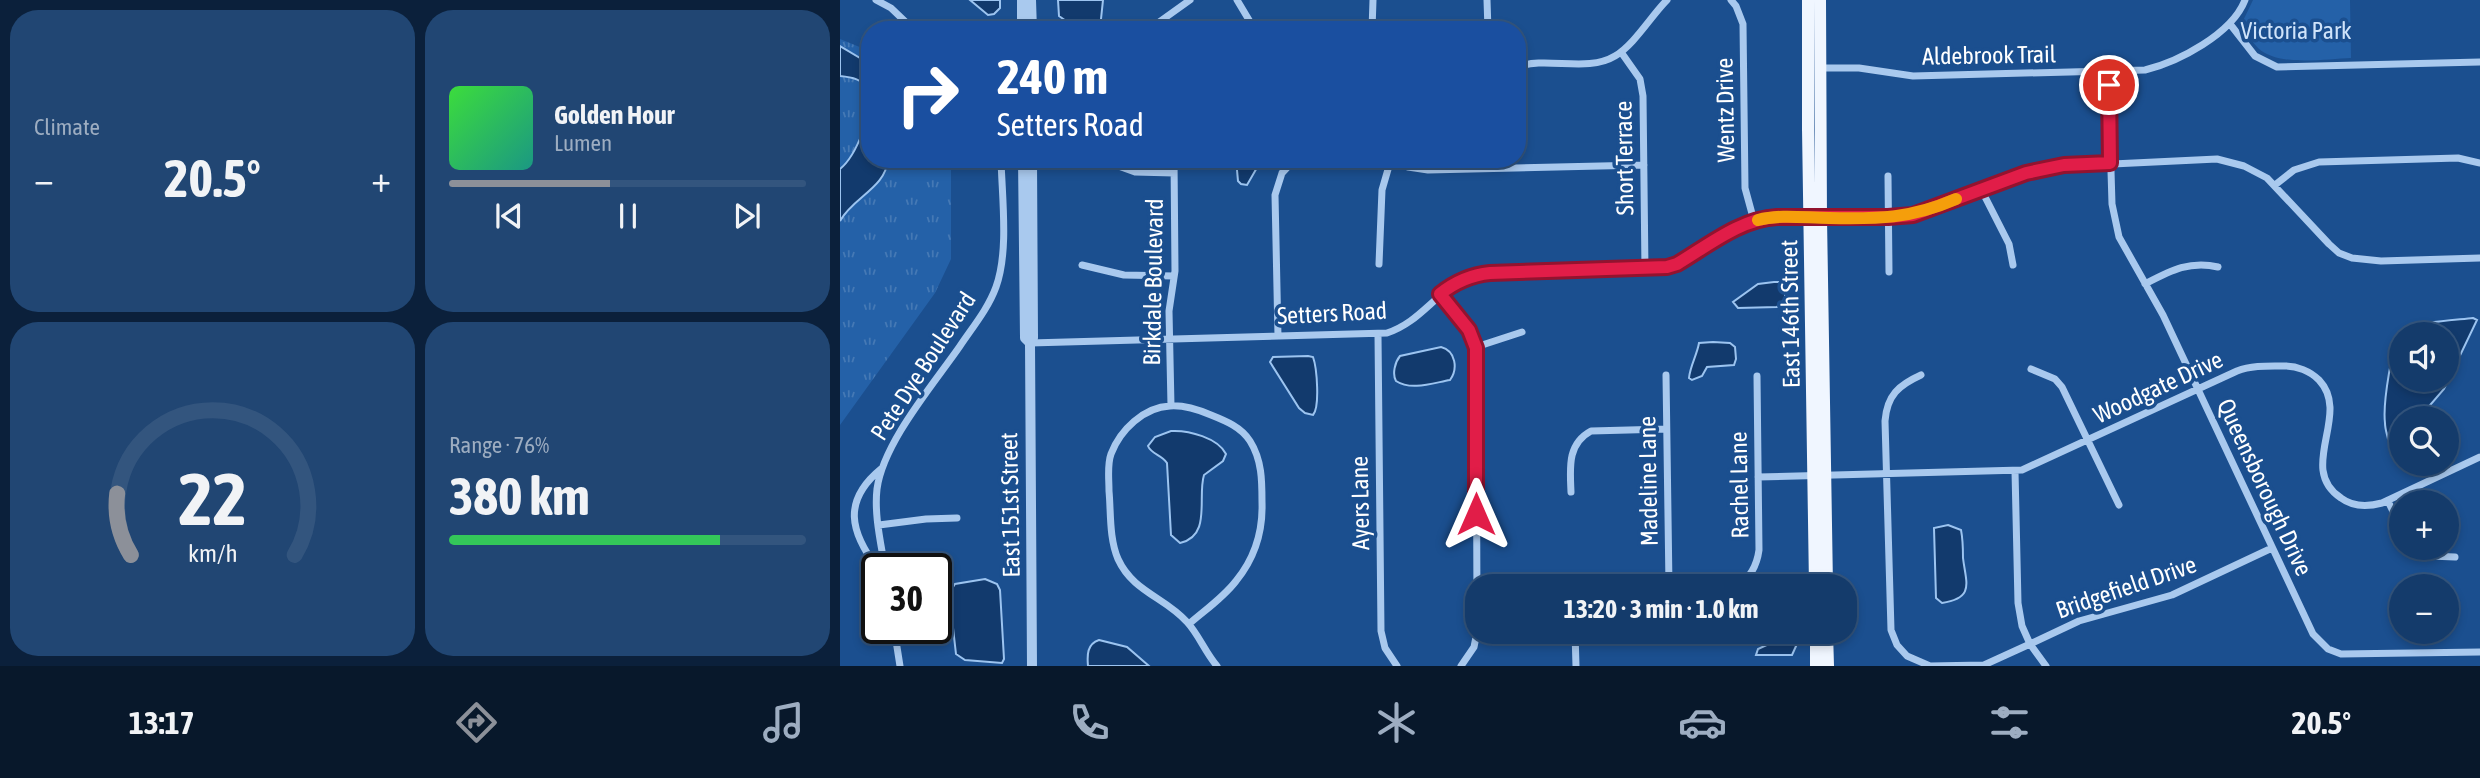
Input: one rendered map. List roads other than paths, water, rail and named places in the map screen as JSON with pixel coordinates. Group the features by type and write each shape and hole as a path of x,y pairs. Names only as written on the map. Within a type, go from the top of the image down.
{"main road":[{"name":"East 146th Street","path":"1808,0 1820,475 1826,574"},
{"name":"East 146th Street","path":"1815,217 1820,0"},
{"name":"East 146th Street","path":"1816,574 1820,475"},
{"path":"1815,644 1816,666"},
{"path":"1827,644 1828,666"}],"street":[{"path":"876,0 891,8 905,21"},
{"path":"1022,0 1022,21"},
{"path":"1031,0 1032,21"},
{"path":"1161,21 1189,0"},
{"path":"1237,0 1250,21"},
{"path":"1488,0 1488,21"},
{"path":"1526,65 1603,61 1621,52 1667,0"},
{"name":"Wentz Drive","path":"1731,0 1743,24 1745,188 1754,221"},
{"path":"2245,0 2230,24 2255,56 2277,67 2480,62"},
{"path":"1372,21 1373,3"},
{"name":"Aldebrook Trail","path":"1820,68 1859,68 1913,76 2145,70 2178,60 2230,24"},
{"name":"Short Terrace","path":"1621,52 1634,68 1642,86 1645,270"},
{"name":"Queensborough Drive","path":"2108,72 2112,204 2117,231 2127,256 2163,315 2310,629 2320,643 2342,654 2480,652"},
{"path":"2275,185 2294,170 2319,162 2458,158 2480,163"},
{"name":"Setters Road","path":"1030,343 1378,335 1395,331 1407,324 1454,284 1481,274 1645,270 1667,267 1754,221 1769,218 1913,215 2026,173 2050,167 2110,163 2217,159 2244,166 2275,185 2329,244 2339,253 2352,258 2381,261 2480,258"},
{"path":"1417,168 1644,165"},
{"name":"Pete Dye Boulevard","path":"883,553 877,488 882,469 898,435 977,322 994,293 1000,275 1001,168"},
{"name":"East 151st Street","path":"1023,168 1025,338 1030,343"},
{"name":"East 151st Street","path":"1032,168 1032,666"},
{"path":"1127,168 1142,173 1174,173"},
{"name":"Birkdale Boulevard","path":"1171,405 1169,304 1174,276 1174,168"},
{"path":"1278,336 1275,195 1278,180 1285,168"},
{"path":"1379,264 1381,190 1388,168"},
{"path":"1888,176 1889,272"},
{"path":"1982,189 2009,244 2014,265"},
{"path":"1082,265 1124,275 1174,276"},
{"path":"2145,284 2190,265 2218,267"},
{"path":"1440,294 1469,330 1476,348 1477,574"},
{"path":"1476,348 1522,332"},
{"name":"Ayers Lane","path":"1378,335 1381,631 1385,648 1397,666"},
{"name":"Woodgate Drive","path":"1758,477 2015,471 2031,468 2247,368 2291,367 2309,372 2323,385 2331,402 2322,463 2329,485 2339,497 2358,505 2373,506 2388,501 2480,457"},
{"path":"2031,369 2055,379 2062,387 2119,505"},
{"name":"Madeline Lane","path":"1666,375 1669,574"},
{"name":"Bridgefield Drive","path":"1921,375 1899,387 1888,403 1885,421 1890,623 1893,636 1902,651 1913,660 1930,666 1984,665 2079,621 2172,595 2272,548"},
{"name":"Rachel Lane","path":"1751,574 1758,559 1757,376"},
{"path":"1189,624 1226,592 1251,557 1262,521 1261,469 1250,441 1237,427 1202,412 1171,405 1142,415 1126,429 1115,445 1109,474 1111,528 1119,560 1131,579 1189,624 1217,666"},
{"path":"1571,492 1572,454 1584,435 1591,431 1666,429"},
{"name":"Pete Dye Boulevard","path":"867,553 858,540 855,511 861,490 868,480 882,469"},
{"path":"2015,471 2018,603 2022,626 2030,644 2046,666"},
{"path":"879,525 957,518"},
{"path":"897,644 900,666"},
{"path":"1461,666 1475,644"},
{"path":"1575,644 1576,666"}],"park label":[{"name":"Victoria Park","path":"2296,30"}]}
